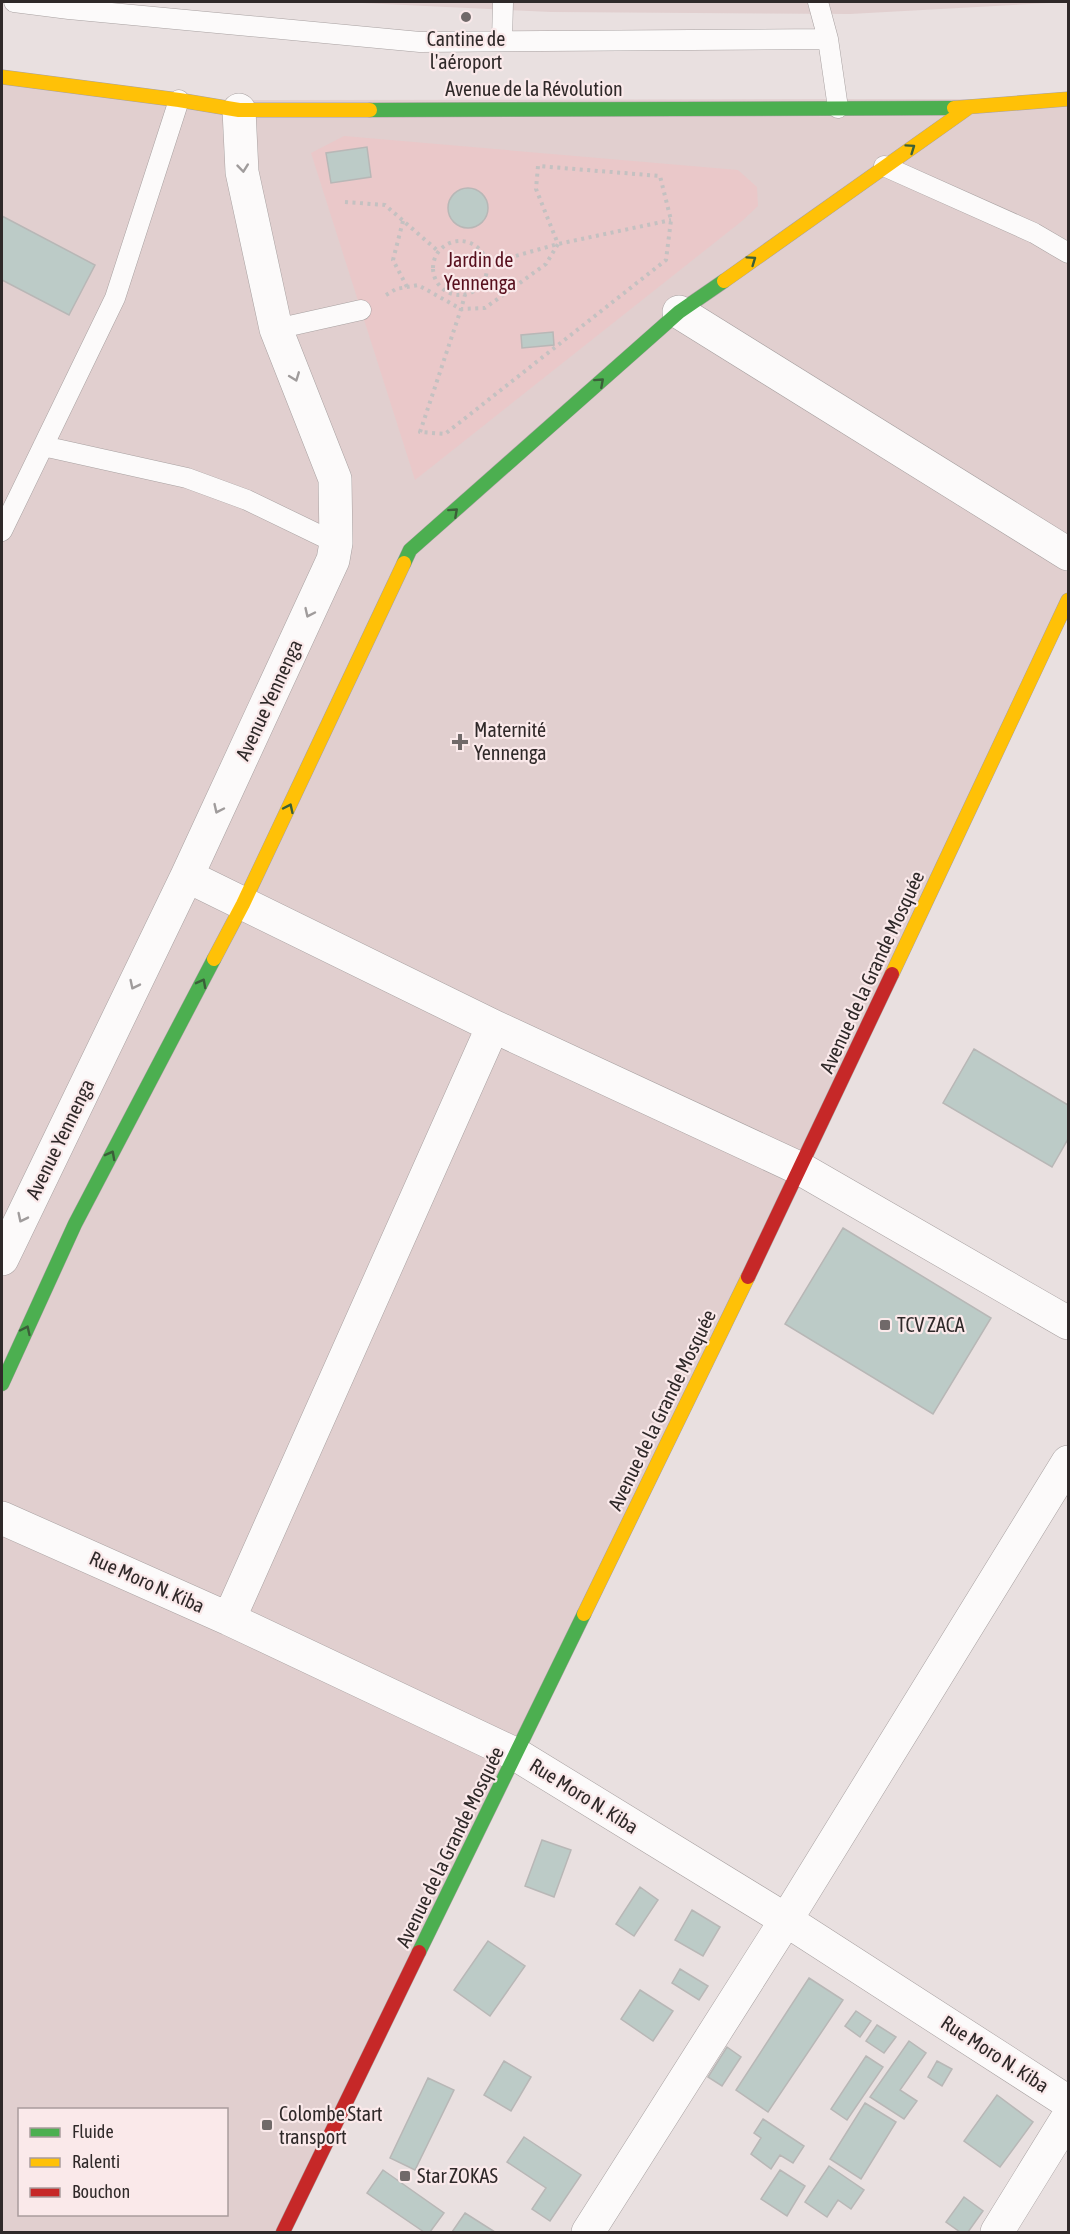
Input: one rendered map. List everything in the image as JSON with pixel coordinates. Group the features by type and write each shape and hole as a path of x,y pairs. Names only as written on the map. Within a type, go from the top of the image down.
{"street":[{"name":"Avenue de la Révolution","path":"2,77 239,110 968,108 1068,99"},
{"path":"2,1384 75,1224 243,904 410,550 679,312 968,108"},
{"name":"Avenue Yennenga","path":"2,1259 187,876 333,560 336,543 335,479 276,329 242,172 239,110"},
{"path":"679,312 1068,554"},
{"name":"Avenue de la Grande Mosquée","path":"283,2232 801,1169 1068,600"},
{"path":"187,876 493,1026 801,1169 1068,1323"},
{"path":"229,1618 493,1026"},
{"path":"588,2232 786,1920 1068,1462"},
{"name":"Rue Moro N. Kiba","path":"2,1518 229,1618 517,1755 786,1920 1068,2102"},
{"path":"997,2232 1068,2117"}],"lane":[{"path":"14,2 420,42 828,39"},
{"path":"502,2 502,41"},
{"path":"818,2 828,39 838,108"},
{"path":"2,531 115,298 179,100"},
{"path":"885,166 1034,233 1068,253"},
{"path":"276,329 361,310"},
{"path":"43,446 187,478 247,500 336,543"}],"path":[{"path":"465,295 420,432 446,434 666,260 671,220 660,176 538,166 536,189 558,244"},
{"path":"345,202 385,205 438,251"},
{"path":"487,264 558,244 671,220"},
{"path":"403,221 393,261 407,287"},
{"path":"467,241 480,249 487,264 487,274 482,284 475,291 465,295 452,294 440,287 434,276 433,262 438,251 451,242 467,241"},
{"path":"361,310 396,289 418,285 460,309 485,308 546,264 558,244"}],"shaded area":[{"path":"341,2 1068,2 850,14 551,12"},
{"path":"2,77 179,100 1068,99 1068,600 283,2232 2,2232"}],"green space":[{"name":"Jardin de Yennenga","path":"344,136 738,170 757,187 758,206 415,480 311,153"}],"building":[{"path":"367,147 371,177 331,183 326,153"},
{"path":"468,188 482,194 488,208 482,222 468,228 454,222 448,208 454,194"},
{"path":"2,216 95,265 69,315 2,280"},
{"path":"553,332 554,345 522,348 521,335"},
{"path":"974,1049 1068,1105 1068,1139 1052,1167 943,1103"},
{"path":"843,1228 991,1318 933,1414 785,1324"},
{"path":"542,1840 571,1850 554,1897 525,1886"},
{"path":"640,1887 658,1900 634,1936 616,1924"},
{"path":"692,1910 720,1927 703,1956 675,1940"},
{"path":"488,1941 525,1966 490,2016 454,1990"},
{"path":"680,1969 708,1986 699,2000 672,1983"},
{"path":"809,1978 843,2000 768,2112 736,2090"},
{"path":"640,1990 673,2011 653,2041 621,2019"},
{"path":"856,2011 871,2021 860,2037 845,2026"},
{"path":"877,2025 896,2037 884,2053 866,2041"},
{"path":"909,2041 926,2053 900,2090 917,2101 904,2119 870,2097"},
{"path":"727,2047 741,2057 722,2086 708,2077"},
{"path":"866,2056 883,2067 847,2120 831,2109"},
{"path":"504,2061 531,2077 511,2111 484,2095"},
{"path":"937,2061 952,2069 942,2086 928,2077"},
{"path":"428,2078 454,2090 415,2170 390,2158"},
{"path":"997,2095 1033,2122 1000,2167 964,2141"},
{"path":"865,2103 896,2122 861,2179 830,2159"},
{"path":"763,2119 804,2146 793,2163 780,2155 771,2169 751,2154 761,2138 754,2133"},
{"path":"524,2137 581,2175 550,2221 532,2209 546,2188 507,2162"},
{"path":"829,2166 864,2190 851,2209 838,2200 827,2217 805,2202"},
{"path":"383,2170 444,2213 430,2232 424,2232 367,2193"},
{"path":"780,2170 805,2186 787,2216 761,2199"},
{"path":"964,2197 983,2211 968,2232 960,2232 946,2222"},
{"path":"465,2213 495,2232 452,2232"}],"traffic: fast":[{"path":"370,110 954,108"},
{"path":"404,563 410,550 679,312 724,281"},
{"path":"2,1384 75,1224 214,959"},
{"path":"419,1952 584,1614"}],"traffic: slow":[{"path":"2,77 239,110 370,110"},
{"path":"954,108 1068,99"},
{"path":"724,281 968,108"},
{"path":"214,959 243,904 404,563"},
{"path":"892,974 1068,600"},
{"path":"584,1614 748,1277"}],"traffic: jam":[{"path":"748,1277 892,974"},
{"path":"283,2232 419,1952"}],"place":[{"name":"Cantine de l'aéroport","path":"466,17"},
{"name":"Maternité Yennenga","path":"460,742"},
{"name":"TCV ZACA","path":"885,1325"},
{"name":"Colombe Start transport","path":"267,2125"},
{"name":"Star ZOKAS","path":"405,2176"}]}
